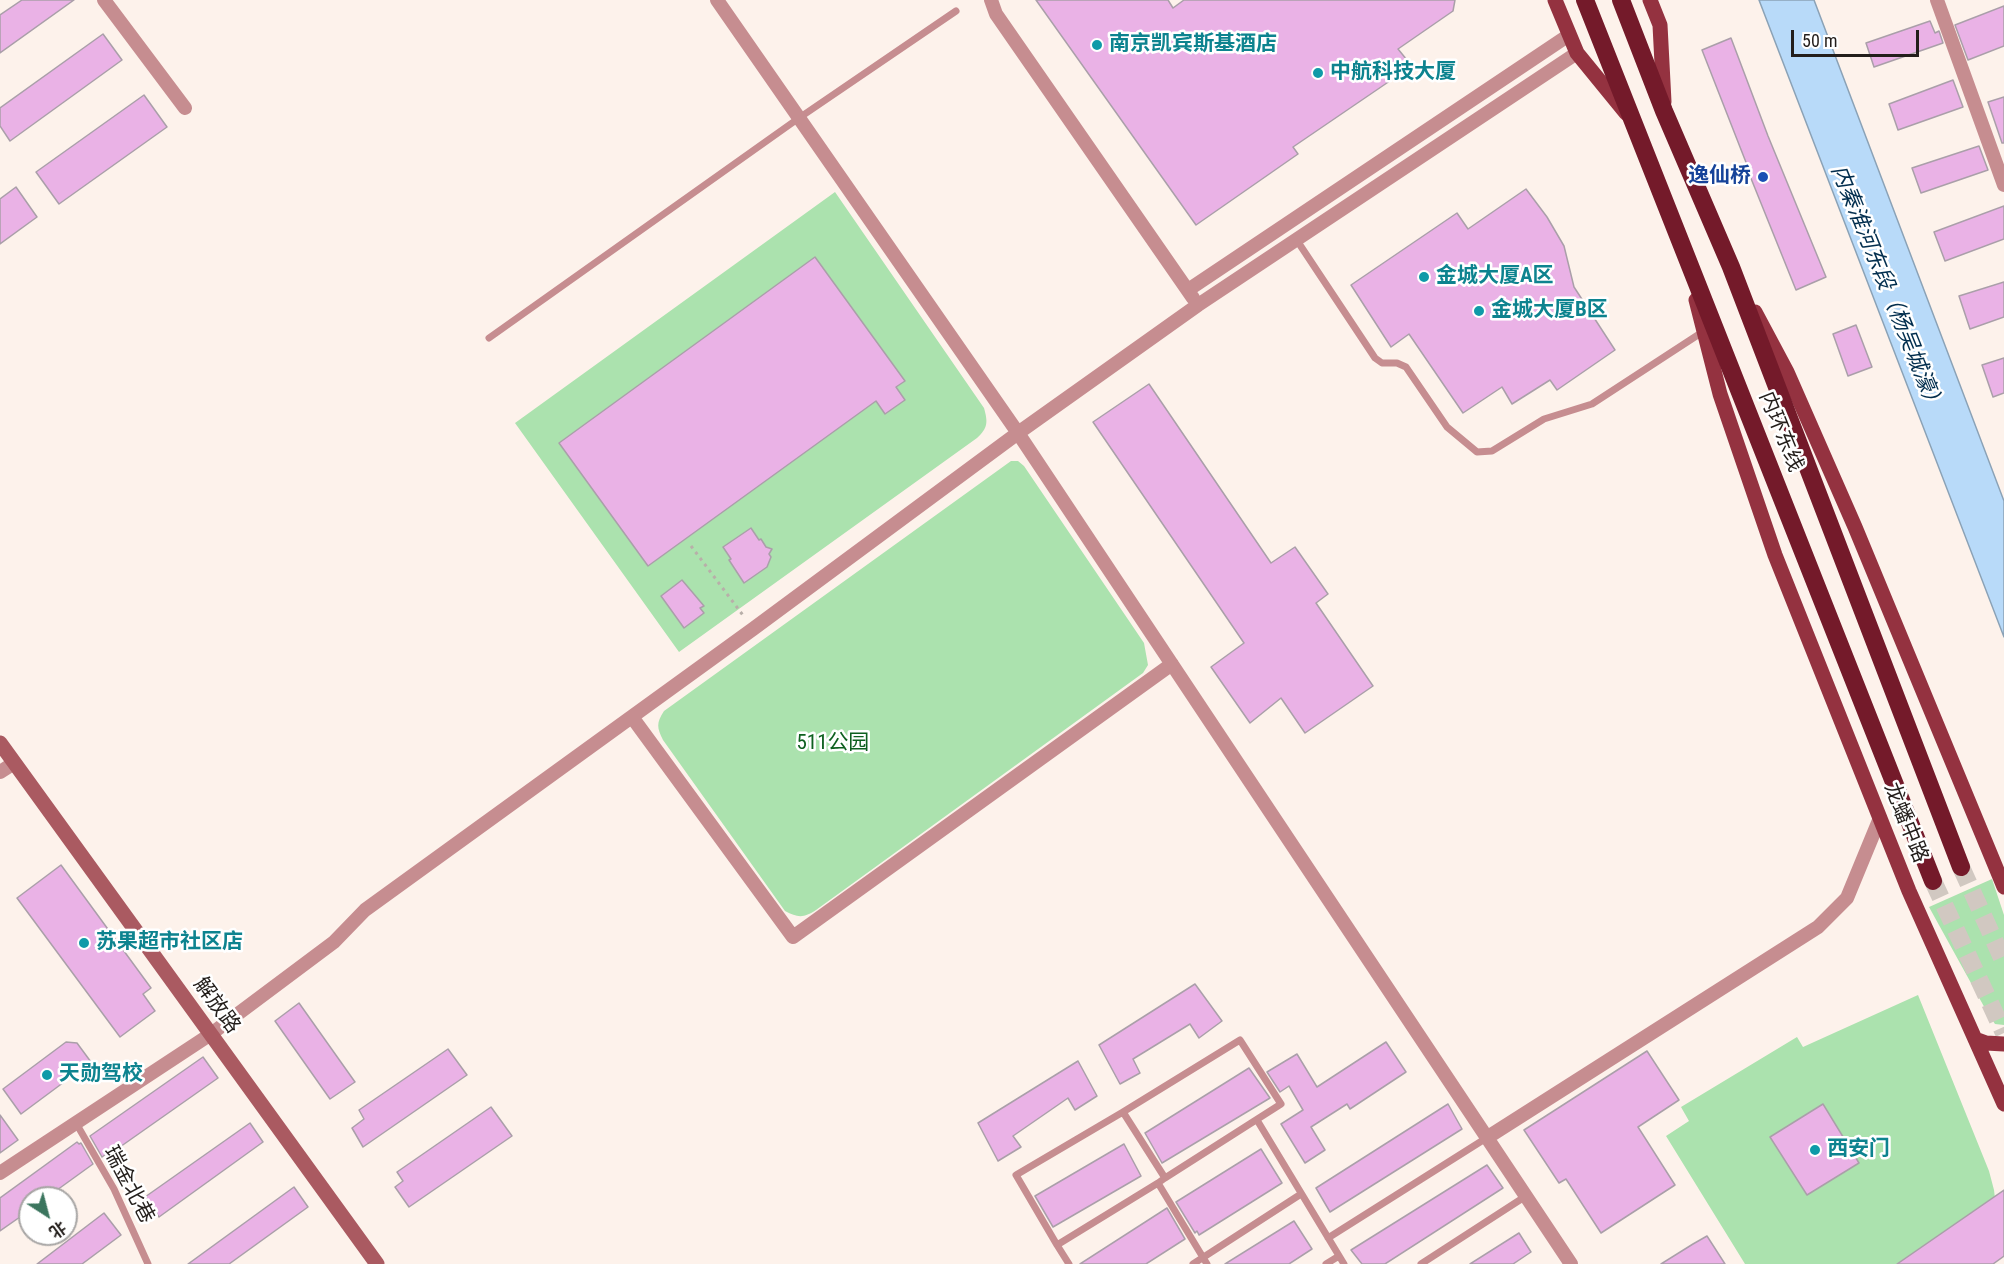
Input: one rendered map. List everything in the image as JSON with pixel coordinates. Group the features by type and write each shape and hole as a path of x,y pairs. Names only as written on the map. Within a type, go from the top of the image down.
{"highway":[{"name":"内环东线","path":"1585,0 1934,881"},
{"name":"内环东线","path":"1621,0 1664,111 1731,267 1961,867"}],"main road":[{"path":"1555,0 1578,53 1634,122"},
{"path":"1650,0 1660,25 1664,111"},
{"name":"龙蟠中路","path":"1683,251 1720,394 1775,555 1909,891 2004,1104"},
{"path":"1731,267 1787,372 1855,527 2004,887"},
{"path":"1975,1038 1986,1043 2004,1044"}],"street":[{"path":"104,0 185,108"},
{"path":"717,0 1018,433 1571,1264"},
{"path":"991,0 996,14 1198,305"},
{"path":"1937,0 2004,185"},
{"path":"1188,290 1569,35"},
{"path":"0,1173 211,1034 334,942 365,910 753,629 1018,433 1198,305 1578,53"},
{"path":"632,717 793,937 1172,664"},
{"name":"解放路","path":"0,743 377,1264"},
{"path":"0,772 14,763"},
{"path":"1488,1137 1818,927 1847,898 1880,818"}],"lane":[{"path":"489,338 799,118 956,10"},
{"path":"1296,239 1375,358 1382,363 1397,363 1406,367 1447,427 1477,452 1492,451 1544,419 1592,404 1704,331"},
{"path":"1057,1245 1281,1104 1240,1040 1016,1175 1057,1245 1069,1264"},
{"path":"1123,1112 1165,1178"},
{"path":"1257,1120 1344,1264"},
{"name":"瑞金北巷","path":"76,1123 114,1189 148,1264"},
{"path":"1328,1238 1488,1137"},
{"path":"1158,1183 1207,1264"},
{"path":"1192,1264 1301,1194"},
{"path":"1421,1264 1526,1196"},
{"path":"1326,1264 1339,1256"}],"path":[{"path":"691,546 753,629"}],"green space":[{"path":"835,192 984,408 985,428 977,438 679,652 515,423"},
{"name":"511公园","path":"1011,461 1018,461 1024,466 1144,643 1148,665 1143,673 816,910 801,916 785,911 663,740 658,726 661,715"},
{"path":"1992,879 2004,915 2004,1025 1995,1024 1987,1012 1929,907"},
{"path":"1918,995 1989,1171 1996,1207 1940,1264 1745,1264 1666,1136 1689,1121 1681,1107 1797,1037 1803,1047"}],"water":[{"name":"内秦淮河东段（杨吴城濠）","path":"1759,0 1814,0 2004,501 2004,637"}],"building":[{"path":"22,0 74,0 0,53 0,15"},
{"path":"1036,0 1168,0 1173,8 1184,0 1455,0 1453,11 1398,49 1407,60 1408,67 1403,72 1293,147 1298,154 1196,225"},
{"path":"2004,6 2004,46 1968,60 1955,25"},
{"path":"1930,21 1935,33 1939,31 1943,43 1874,67 1866,43"},
{"path":"103,34 122,60 10,141 0,126 0,108"},
{"path":"1731,38 1768,136 1826,277 1796,290 1702,50"},
{"path":"1953,80 1963,107 1898,130 1889,104"},
{"path":"144,95 167,127 59,204 36,172"},
{"path":"2004,97 2004,143 2002,143 1988,102"},
{"path":"1979,146 1988,170 1921,193 1912,168"},
{"path":"16,187 37,217 0,244 0,199"},
{"name":"金城大厦B区","path":"1526,189 1547,217 1564,246 1574,287 1615,350 1557,390 1550,380 1512,404 1502,387 1463,413 1409,334 1391,347 1351,285 1457,213 1468,229"},
{"path":"2004,206 2004,239 1945,261 1934,232"},
{"path":"815,257 905,381 896,387 905,400 885,414 876,401 648,566 559,443"},
{"path":"2004,282 2004,317 1970,329 1959,296"},
{"path":"1856,325 1872,367 1848,376 1833,334"},
{"path":"2004,358 2004,393 1993,397 1982,365"},
{"path":"1149,384 1271,563 1295,547 1328,594 1316,603 1373,686 1305,733 1281,698 1250,723 1211,667 1244,643 1093,422"},
{"path":"751,528 766,547 772,549 769,554 771,557 767,567 744,583 723,547"},
{"path":"682,580 704,606 700,608 704,613 684,628 661,596"},
{"name":"苏果超市社区店","path":"61,865 151,988 143,994 155,1011 120,1037 17,898"},
{"path":"1195,984 1222,1021 1199,1038 1190,1024 1133,1059 1140,1073 1120,1084 1099,1045"},
{"path":"299,1003 355,1082 330,1099 275,1021"},
{"name":"天勋驾校","path":"66,1042 77,1043 91,1062 21,1114 3,1089"},
{"path":"1386,1042 1406,1072 1350,1109 1347,1104 1311,1127 1325,1150 1305,1163 1281,1124 1303,1110 1289,1086 1280,1092 1267,1072 1297,1054 1317,1087"},
{"path":"448,1049 467,1075 363,1147 352,1128 364,1119 359,1110"},
{"path":"1647,1051 1679,1100 1638,1127 1675,1185 1601,1233 1566,1179 1559,1183 1524,1130"},
{"path":"203,1057 218,1078 110,1154 109,1152 102,1157 90,1136"},
{"path":"1078,1061 1097,1096 1075,1110 1068,1098 1013,1136 1021,1147 998,1161 978,1123"},
{"path":"1249,1068 1270,1098 1162,1163 1145,1133"},
{"path":"1448,1104 1462,1129 1330,1212 1316,1188"},
{"name":"西安门","path":"1823,1104 1859,1163 1807,1195 1770,1137"},
{"path":"491,1107 512,1136 409,1207 395,1187 403,1181 397,1172"},
{"path":"0,1115 18,1140 0,1153"},
{"path":"250,1123 263,1142 159,1217 145,1197"},
{"path":"77,1142 81,1143 93,1164 63,1186 18,1186 18,1218 0,1231 0,1198"},
{"path":"1124,1144 1141,1176 1053,1227 1035,1196"},
{"path":"1261,1149 1282,1183 1199,1235 1197,1231 1195,1233 1176,1202"},
{"path":"1487,1165 1503,1188 1385,1264 1362,1264 1351,1250"},
{"path":"294,1187 308,1207 229,1264 188,1264"},
{"path":"2004,1190 2004,1256 1993,1264 1897,1264"},
{"path":"1167,1208 1185,1239 1146,1264 1080,1264"},
{"path":"104,1213 121,1235 82,1264 37,1264 61,1246 78,1246 78,1233"},
{"path":"1294,1221 1312,1249 1289,1264 1225,1264"},
{"path":"1519,1233 1531,1252 1513,1264 1470,1264"},
{"path":"1707,1236 1725,1264 1661,1264 1693,1244"}],"tunnel":[{"path":"1961,867 2004,962"},
{"path":"1933,881 2004,1033"}],"place":[{"name":"南京凯宾斯基酒店","path":"1097,45"},
{"name":"中航科技大厦","path":"1318,73"},
{"name":"逸仙桥","path":"1763,177"},
{"name":"金城大厦A区","path":"1424,277"},
{"name":"金城大厦B区","path":"1479,311"},
{"name":"苏果超市社区店","path":"84,943"},
{"name":"天勋驾校","path":"47,1075"},
{"name":"西安门","path":"1815,1150"}]}
